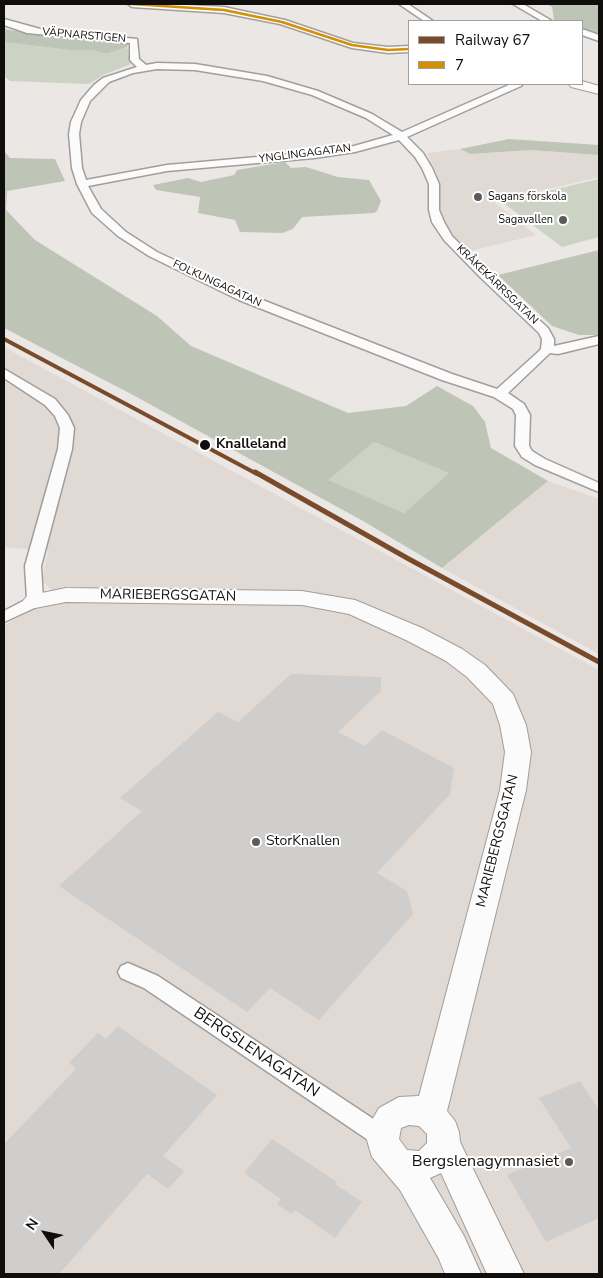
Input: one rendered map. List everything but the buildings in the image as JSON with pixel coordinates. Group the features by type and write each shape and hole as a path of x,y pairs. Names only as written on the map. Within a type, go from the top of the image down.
{"street":[{"path":"132,4 193,6 224,10 282,22 370,48 408,49"},
{"path":"403,4 427,20"},
{"path":"517,4 546,20"},
{"name":"VÄPNARSTIGEN","path":"4,22 27,30 44,33 134,41 134,60 144,68"},
{"path":"583,32 599,38"},
{"name":"KRÅKEKÄRRSGATAN","path":"119,74 158,66 195,67 225,71 290,85 351,107 370,116 401,136 419,155 434,184 434,210 438,222 448,238 484,275 544,330 548,339 547,349"},
{"name":"FOLKUNGAGATAN","path":"119,74 97,87 86,100 76,122 74,134 75,152 82,184 96,211 122,234 153,254 243,297 447,377 499,394 519,407 523,415 522,446 527,454 548,466 599,488"},
{"name":"YNGLINGAGATAN","path":"82,184 167,168 314,155 355,149 401,136 516,85"},
{"path":"580,85 599,90"},
{"path":"499,394 542,356 547,349 558,350 599,340"},
{"path":"4,373 50,402 61,415 67,428 65,449 33,566 35,601 4,617"},
{"name":"MARIEBERGSGATAN","path":"35,601 66,595 302,598 322,601 355,608 414,634 454,655 476,671 504,700 513,725 518,752 513,790 444,1055 437,1129"},
{"name":"BERGSLENAGATAN","path":"128,972 151,982 389,1149 412,1179 452,1248 463,1274"},
{"path":"437,1129 441,1151 435,1159 427,1164 416,1167 406,1166 389,1149 384,1127 390,1118 399,1112 409,1110 420,1111 437,1129 506,1274"}],"shaded area":[{"name":"Sagans förskola","path":"460,149 470,154 531,150 599,155 599,177 494,202 536,235 470,251 452,235 443,222 440,211 437,175 427,153"},
{"name":"Knalleland","path":"4,347 599,670 599,1274 4,1274 4,626 47,604 52,590 42,581 48,551 4,547"},
{"path":"548,481 599,499 599,654 442,568"}],"green space":[{"path":"547,4 599,4 599,35 583,30 583,20 554,20 552,7"},
{"path":"4,29 65,39 129,42 127,47 107,54 91,50 69,50 4,42"},
{"path":"4,42 69,50 91,50 107,54 127,47 131,64 103,75 89,84 10,81 4,76"},
{"path":"509,139 599,145 599,155 531,150 470,154 460,149"},
{"path":"4,151 10,158 55,159 65,181 7,191 6,210 35,240 157,316 191,346 348,413 406,406 437,386 473,406 485,422 491,448 548,481 442,568 363,521 133,395 4,328","holes":["374,442 449,473 404,513 328,480"]},
{"path":"285,162 291,168 306,167 338,177 369,180 381,201 377,211 374,213 302,217 293,229 282,233 240,232 235,220 198,213 200,197 156,190 153,185 188,178 201,182 234,175 237,170"},
{"name":"Sagavallen","path":"599,179 599,237 562,247 502,202"},
{"path":"599,250 599,335 579,335 552,326 498,275"},
{"path":"374,442 450,473 404,513 327,480"}],"rail line":[{"name":"67","path":"4,339 222,454 407,558 599,662"}],"transit line":[{"name":"7","path":"132,4 224,10 282,22 352,45 388,50 408,49"}],"place":[{"name":"Sagans förskola","path":"478,197"},
{"name":"Sagavallen","path":"563,220"},
{"name":"Knalleland","path":"205,445"},
{"name":"StorKnallen","path":"256,842"},
{"name":"Bergslenagymnasiet","path":"569,1162"}]}
